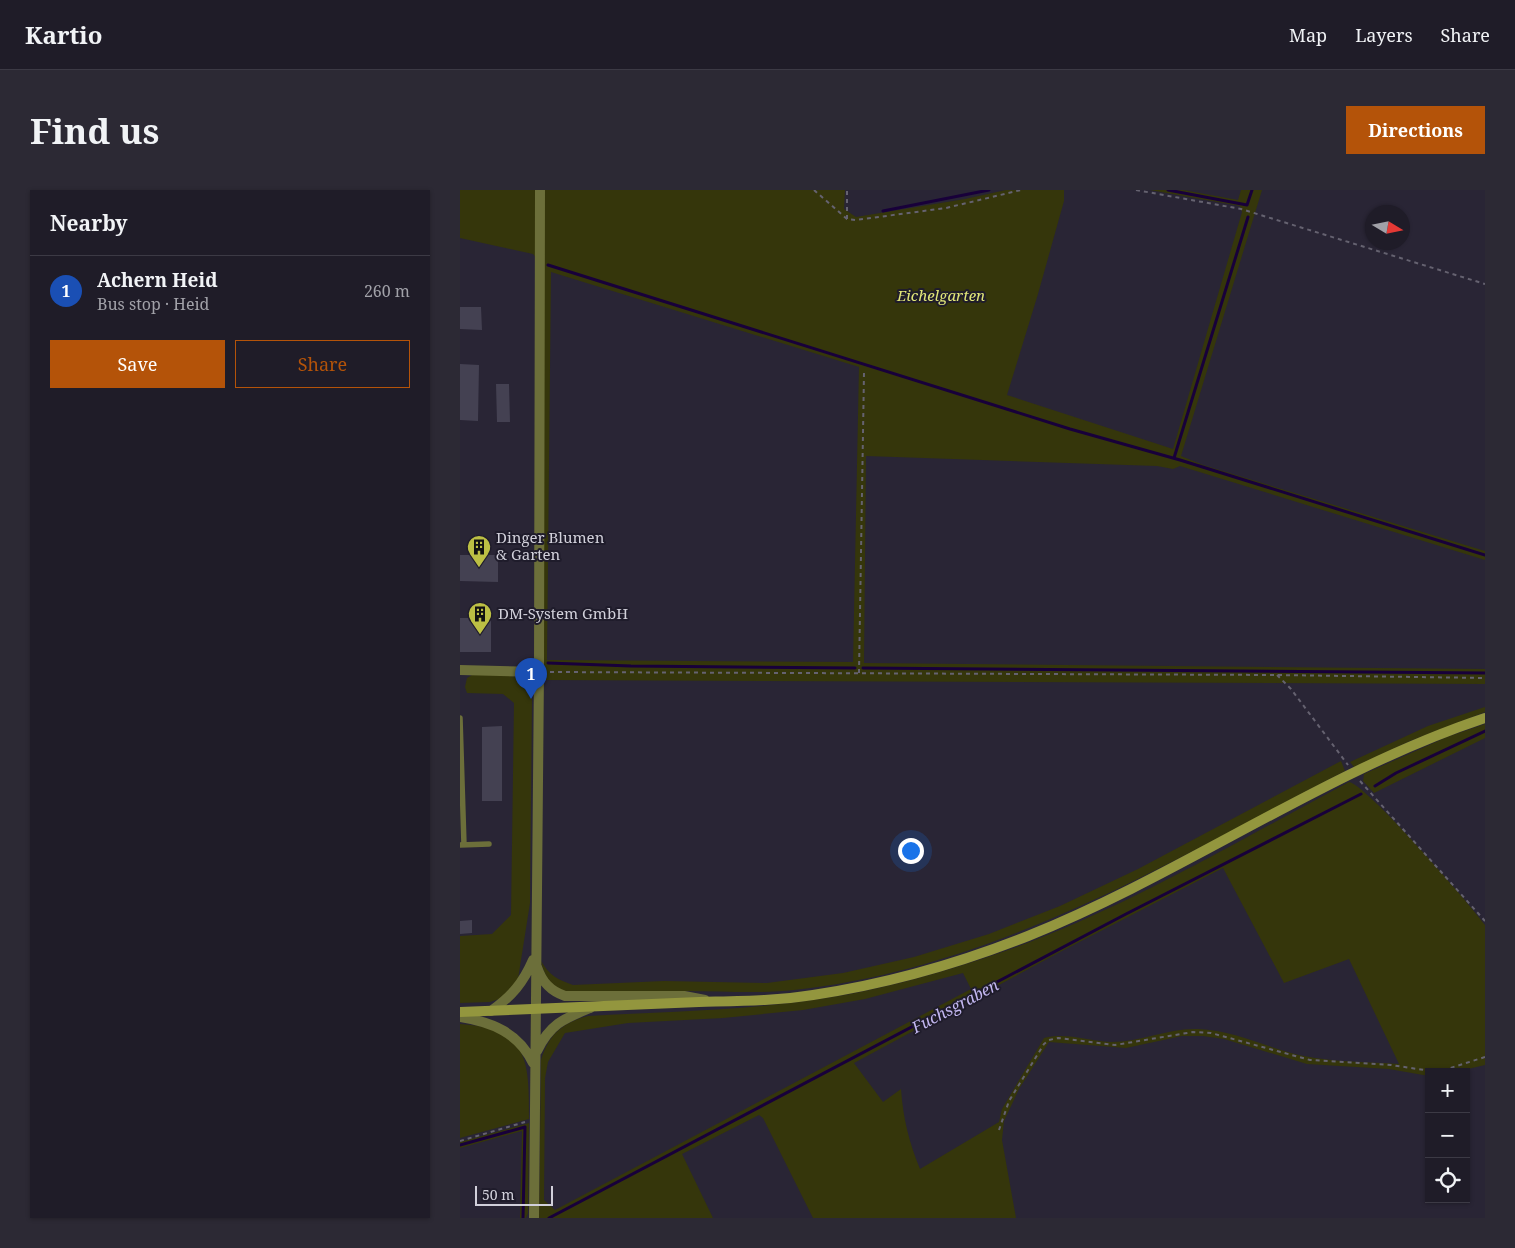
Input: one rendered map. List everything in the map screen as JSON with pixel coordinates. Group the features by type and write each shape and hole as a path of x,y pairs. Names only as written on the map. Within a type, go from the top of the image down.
{"main road":[{"path":"460,1012 776,999 852,988 904,976 995,948 1081,914 1354,774 1419,743 1485,718"}],"street":[{"path":"534,1218 539,672 540,190"},
{"path":"460,670 539,672"},
{"path":"536,959 540,977 554,993 565,996 684,996 714,1002"},
{"path":"491,1011 515,993 536,959"},
{"path":"535,1054 544,1036 556,1024 590,1008"},
{"path":"460,1017 508,1032 522,1042 535,1068"}],"lane":[{"path":"460,718 462,845 489,844"}],"path":[{"path":"814,190 846,219 856,220 946,208 1021,190"},
{"path":"846,219 847,190"},
{"path":"1136,190 1242,209 1485,284"},
{"path":"859,673 864,373"},
{"path":"539,672 1277,674 1485,678"},
{"path":"1277,674 1354,774 1485,921"},
{"path":"999,1130 1010,1101 1044,1044 1048,1040 1058,1038 1115,1045 1193,1032 1211,1033 1310,1060 1431,1071 1444,1070 1485,1057"},
{"path":"460,1141 535,1119"}],"green space":[{"name":"Eichelgarten","path":"460,190 845,190 844,209 856,217 965,199 1006,190 1064,190 1064,201 1007,395 1173,449 1242,212 1240,206 1150,190 1183,190 1238,200 1241,190 1262,190 1181,456 1203,465 1485,551 1485,560 1180,466 1173,469 1157,466 866,456 864,663 1485,669 1485,684 542,680 544,267 533,254 460,238","holes":["551,272 859,367 853,662 547,660"]},
{"path":"472,675 516,677 523,679 531,690 530,903 518,979 505,997 490,1002 460,1003 460,936 492,934 511,915 514,703 503,694 467,693 465,687 467,678"},
{"path":"1485,707 1485,712 1410,741 1354,767 1350,762 1428,726"},
{"path":"1485,724 1485,738 1374,793 1363,781 1364,774 1447,737"},
{"path":"1341,761 1345,771 1213,841 1079,906 1011,935 941,959 868,978 781,991 673,991 572,994 560,989 551,982 545,973 541,961 554,976 573,985 664,981 767,983 843,973 914,957 989,934 1060,906 1138,869"},
{"path":"1349,782 1359,788 1418,846 1485,925 1485,1065 1470,1068 1425,1068 1425,1075 1389,1069 1307,1064 1224,1039 1203,1036 1182,1036 1126,1048 1049,1042 1019,1089 1004,1121 1002,1140 1016,1218 813,1218 763,1118 759,1115 682,1154 713,1218 539,1218 541,1060 553,1036 571,1022 588,1016 696,1011 768,1005 839,996 874,989 953,968 1030,942 1112,907 1192,867","holes":["1223,868 1284,983 1349,959 1399,1064 1315,1058 1212,1030 1187,1029 1133,1040 1111,1042 1077,1037 1052,1036 1044,1038 1002,1109 999,1122 920,1169 907,1130 901,1089 883,1102 854,1063 1060,952","963,973 971,989 555,1210 544,1200 545,1078 548,1062 565,1033 628,1023 723,1018 803,1010 865,999"]},
{"path":"460,1024 483,1027 500,1032 512,1041 520,1051 528,1080 529,1119 460,1138"},
{"path":"529,1123 528,1213 526,1218 520,1218 522,1131 460,1148 460,1142"}],"building":[{"path":"460,307 481,307 482,330 460,329"},
{"path":"460,364 479,365 478,421 460,420"},
{"path":"496,384 509,384 510,422 497,422"},
{"name":"Dinger Blumen & Garten","path":"460,555 498,555 498,582 460,581"},
{"name":"DM-System GmbH","path":"460,618 491,618 491,652 460,652"},
{"path":"502,726 502,801 482,801 482,727"},
{"path":"472,920 472,933 460,934 460,921"}],"waterway":[{"path":"883,211 989,190"},
{"path":"1168,190 1247,205 1252,190"},
{"path":"1174,458 1248,217"},
{"path":"548,265 1070,429 1180,460 1485,555"},
{"path":"548,663 631,666 855,668"},
{"path":"863,668 1485,673"},
{"name":"Fuchsgraben","path":"1375,786 1396,773 1485,731"},
{"name":"Fuchsgraben","path":"549,1218 1126,914 1361,794"},
{"path":"460,1145 525,1127 523,1218"}],"place":[{"name":"Dinger Blumen & Garten","path":"479,568"},
{"name":"DM-System GmbH","path":"480,635"},
{"name":"Achern Heid","path":"531,699"}]}
